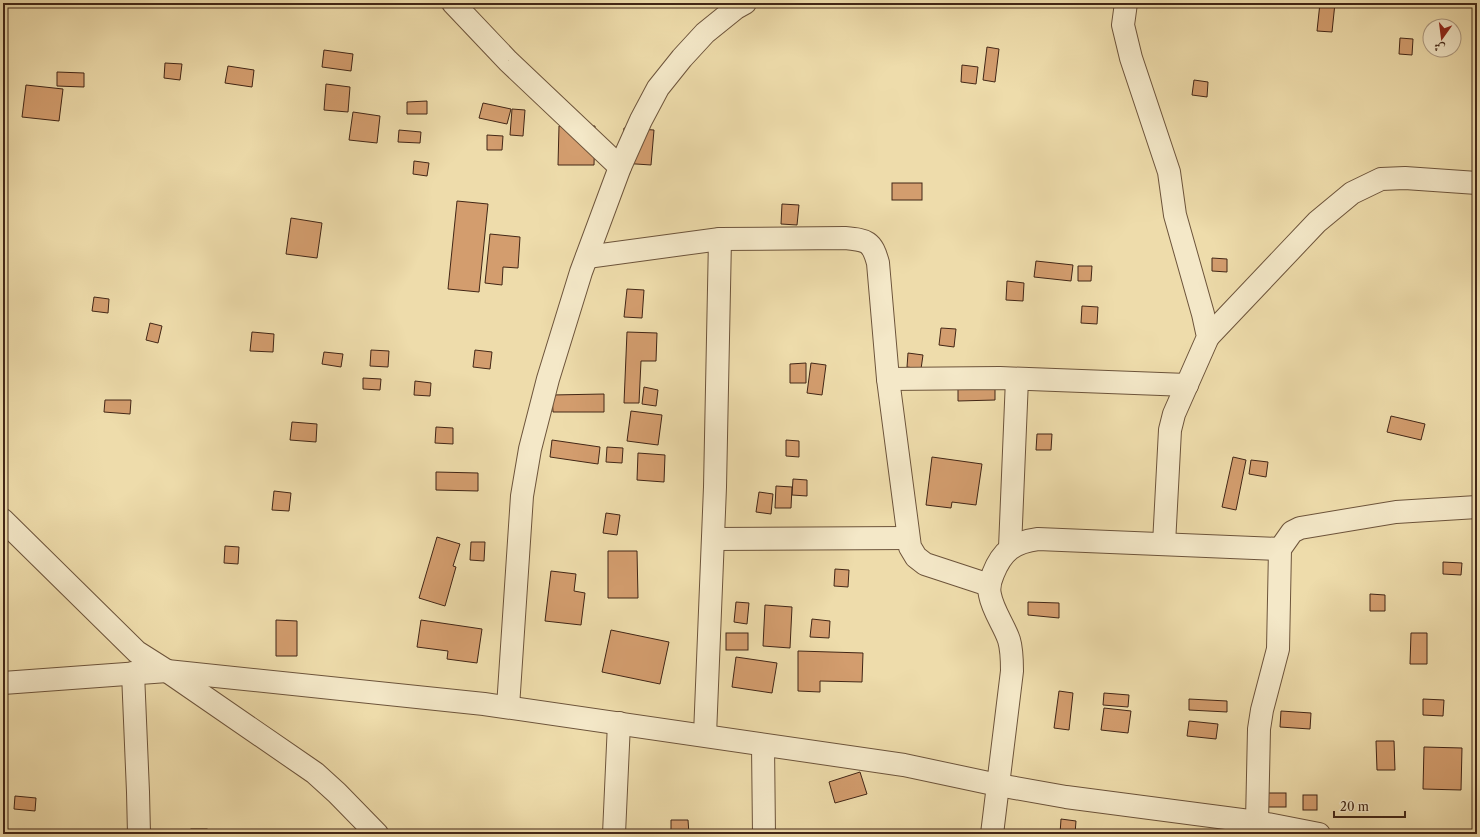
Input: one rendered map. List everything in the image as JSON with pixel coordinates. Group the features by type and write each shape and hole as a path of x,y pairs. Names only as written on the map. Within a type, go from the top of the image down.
{"street":[{"path":"453,3 508,61 620,167"},
{"path":"508,707 524,482 530,449 548,379 587,257 620,167 641,120 658,88 682,58 705,33 736,8 745,3"},
{"path":"1126,3 1123,25 1131,58 1169,172 1175,215 1208,337"},
{"path":"1164,544 1170,430 1174,414 1208,337 1317,222 1352,193 1382,179 1405,178 1477,183"},
{"path":"587,257 720,239 845,238 862,240 874,249 878,263 888,379 910,548 916,557 926,564 989,585"},
{"path":"705,735 715,479 720,239"},
{"path":"888,379 1017,379 1187,385"},
{"path":"1010,548 1017,379"},
{"path":"1258,828 1259,729 1262,710 1278,649 1280,549 1292,532 1300,528 1338,523 1396,512 1477,507"},
{"path":"3,520 137,652 315,773 337,793 376,834"},
{"path":"713,539 908,538"},
{"path":"992,834 1012,671 1012,656 1009,640 990,595 989,585 999,560 1010,548 1025,541 1038,539 1280,549"},
{"path":"3,683 167,671 508,707 904,765 998,785 1122,806 1258,828 1319,834"},
{"path":"133,673 139,834"},
{"path":"614,834 619,723"},
{"path":"763,745 764,834"}],"building":[{"path":"1201,3 1216,3 1216,6 1200,5"},
{"path":"1320,3 1335,3 1332,32 1317,31"},
{"path":"1400,38 1413,39 1412,55 1399,54"},
{"path":"987,47 999,49 995,82 983,80"},
{"path":"324,50 353,54 351,71 322,67"},
{"path":"165,63 182,64 180,80 164,78"},
{"path":"962,65 978,67 976,84 961,82"},
{"path":"228,66 254,70 252,87 225,83"},
{"path":"57,72 84,73 84,87 57,86"},
{"path":"1194,80 1208,82 1207,97 1192,95"},
{"path":"326,84 350,87 348,112 324,110"},
{"path":"26,85 63,89 59,121 22,117"},
{"path":"427,101 427,114 407,114 407,102"},
{"path":"483,103 511,109 507,124 479,118"},
{"path":"512,109 525,110 523,136 510,135"},
{"path":"353,112 380,116 377,143 349,140"},
{"path":"559,126 595,126 594,165 558,165"},
{"path":"624,128 654,130 651,165 621,163"},
{"path":"399,130 421,132 420,143 398,142"},
{"path":"487,135 503,136 502,150 487,150"},
{"path":"414,161 429,163 427,176 413,174"},
{"path":"892,183 922,183 922,200 892,200"},
{"path":"457,201 488,204 479,292 448,289"},
{"path":"782,204 799,205 797,225 781,224"},
{"path":"291,218 322,223 317,258 286,254"},
{"path":"490,234 520,237 518,268 503,267 502,285 485,283"},
{"path":"1212,258 1227,259 1227,272 1212,271"},
{"path":"1036,261 1073,265 1071,281 1034,277"},
{"path":"1078,266 1092,266 1091,281 1078,281"},
{"path":"1007,281 1024,283 1023,301 1006,300"},
{"path":"627,289 644,290 642,318 624,317"},
{"path":"94,297 109,299 108,313 92,311"},
{"path":"1082,306 1098,307 1097,324 1081,323"},
{"path":"150,323 162,326 158,343 146,340"},
{"path":"941,328 956,329 954,347 939,345"},
{"path":"252,332 274,334 273,352 250,351"},
{"path":"627,332 657,333 656,361 641,361 639,403 624,403"},
{"path":"371,350 389,351 388,367 370,366"},
{"path":"475,350 492,352 490,369 473,367"},
{"path":"324,352 343,354 341,367 322,364"},
{"path":"908,353 923,355 921,369 907,367"},
{"path":"806,363 806,383 790,383 790,364"},
{"path":"811,363 826,365 822,395 807,393"},
{"path":"363,378 381,379 380,390 363,389"},
{"path":"415,381 431,383 430,396 414,395"},
{"path":"995,381 995,400 958,401 958,382"},
{"path":"644,387 658,390 656,406 642,404"},
{"path":"604,394 604,412 553,412 552,395"},
{"path":"105,400 131,400 130,414 104,412"},
{"path":"631,411 662,415 658,445 627,441"},
{"path":"1391,416 1425,424 1421,440 1387,432"},
{"path":"292,422 317,424 316,442 290,440"},
{"path":"436,427 453,428 453,444 435,443"},
{"path":"1037,434 1052,434 1051,450 1036,450"},
{"path":"552,440 600,447 598,464 550,457"},
{"path":"786,440 799,441 799,457 786,456"},
{"path":"607,447 623,448 622,463 606,462"},
{"path":"638,453 665,455 664,482 637,480"},
{"path":"932,457 982,464 976,505 952,502 951,508 926,505"},
{"path":"1233,457 1246,460 1236,510 1222,507"},
{"path":"1251,460 1268,462 1266,477 1249,474"},
{"path":"436,472 478,473 478,491 436,490"},
{"path":"793,479 807,480 807,496 792,495"},
{"path":"776,486 792,487 791,508 775,508"},
{"path":"274,491 291,493 289,511 272,510"},
{"path":"759,492 773,494 771,514 756,512"},
{"path":"606,513 620,515 617,535 603,533"},
{"path":"437,537 460,544 453,566 456,567 445,606 419,598"},
{"path":"471,542 485,542 484,561 470,560"},
{"path":"225,546 239,547 238,564 224,563"},
{"path":"608,551 637,551 638,598 608,598"},
{"path":"1443,562 1462,563 1461,575 1443,574"},
{"path":"835,569 849,570 848,587 834,586"},
{"path":"551,571 576,574 574,591 585,593 581,625 545,621"},
{"path":"1370,594 1385,595 1385,611 1370,611"},
{"path":"736,602 749,603 747,624 734,622"},
{"path":"1028,602 1059,603 1059,618 1028,615"},
{"path":"765,605 792,607 790,648 763,646"},
{"path":"812,619 830,621 829,638 810,637"},
{"path":"276,620 297,621 297,656 276,656"},
{"path":"421,620 482,629 477,663 447,659 448,651 417,647"},
{"path":"611,630 669,642 660,684 602,672"},
{"path":"726,633 748,633 748,650 726,650"},
{"path":"1411,633 1427,633 1427,664 1410,664"},
{"path":"798,651 863,653 862,682 820,681 820,692 798,691"},
{"path":"736,657 777,663 772,693 732,687"},
{"path":"1059,691 1073,693 1069,730 1054,728"},
{"path":"1104,693 1129,695 1128,707 1103,705"},
{"path":"1189,699 1227,701 1227,712 1189,710"},
{"path":"1423,699 1444,700 1443,716 1423,715"},
{"path":"1104,708 1131,711 1128,733 1101,730"},
{"path":"1281,711 1311,713 1310,729 1280,727"},
{"path":"1189,721 1218,724 1216,739 1187,736"},
{"path":"1376,741 1394,741 1395,770 1377,770"},
{"path":"1424,747 1462,748 1461,790 1423,789"},
{"path":"860,772 867,794 835,803 829,782"},
{"path":"1268,793 1286,793 1286,807 1268,807"},
{"path":"1303,795 1317,795 1317,810 1303,810"},
{"path":"15,796 36,798 35,811 14,809"},
{"path":"1061,819 1076,821 1075,834 1060,834"},
{"path":"671,820 688,820 689,834 671,834"},
{"path":"191,829 207,829 207,834 191,834"}]}
